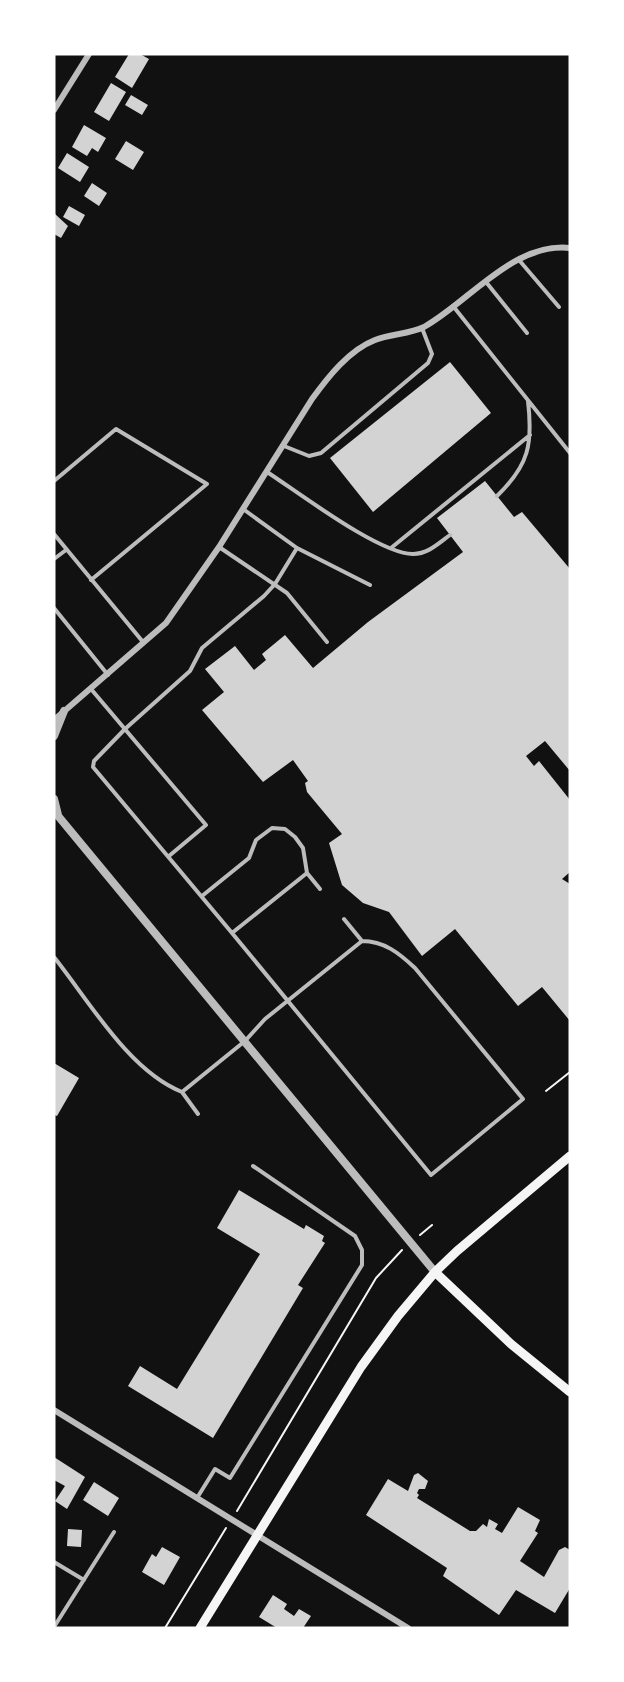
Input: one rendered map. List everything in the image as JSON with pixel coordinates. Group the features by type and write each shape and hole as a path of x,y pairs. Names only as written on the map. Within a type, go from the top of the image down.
{"main road":[{"path":"200,1628 361,1367 435,1272 570,1156"},
{"path":"435,1272 511,1344 570,1392"}],"street":[{"path":"54,110 89,54"},
{"path":"54,720 166,623 219,547 312,399 329,376 347,359 373,341 422,328 519,260 567,247"},
{"path":"54,736 64,711"},
{"path":"54,799 56,814 435,1272"},
{"path":"54,1410 408,1628"}],"lane":[{"path":"567,247 570,254"},
{"path":"519,260 558,307"},
{"path":"486,282 527,333"},
{"path":"453,306 570,453"},
{"path":"284,446 309,456 321,453 428,363 432,354 422,328"},
{"path":"497,496 516,477 528,455 530,435 528,400"},
{"path":"54,481 116,429 207,484 91,580"},
{"path":"390,548 530,435"},
{"path":"267,472 390,548 413,554 432,549 450,535"},
{"path":"243,509 297,548 370,585"},
{"path":"54,534 144,643"},
{"path":"219,547 287,593 327,642"},
{"path":"182,1092 245,1041 265,1019 289,1000 362,941 376,941 400,953 415,968 523,1100 431,1175 289,1000 93,767 94,761 125,729 190,671 202,648 275,584 297,548"},
{"path":"54,560 66,550"},
{"path":"54,608 108,675"},
{"path":"92,689 206,825 169,856"},
{"path":"202,896 249,858 256,840 272,828 285,830 295,837 303,848 307,873 320,889"},
{"path":"232,933 307,873"},
{"path":"344,919 362,941"},
{"path":"54,957 130,1054 163,1084 182,1092 198,1114"},
{"path":"197,1498 215,1469 230,1478 362,1265 362,1250 355,1236 253,1166"},
{"path":"54,1627 114,1532"},
{"path":"54,1562 84,1580"}],"path":[{"path":"546,1091 570,1072"},
{"path":"165,1628 376,1278 388,1263 432,1225"}],"building":[{"path":"129,54 140,54 149,59 132,88 115,77"},
{"path":"111,83 126,92 109,121 94,112"},
{"path":"131,95 148,105 142,115 125,105"},
{"path":"84,125 106,138 98,152 92,148 87,156 72,147"},
{"path":"126,141 144,152 133,170 115,159"},
{"path":"67,153 89,167 80,182 58,168"},
{"path":"92,183 107,193 99,206 84,196"},
{"path":"69,206 85,215 79,226 63,217"},
{"path":"54,213 68,226 61,238 54,234"},
{"path":"450,362 491,413 373,512 330,458"},
{"path":"485,481 514,517 522,512 570,569 570,771 545,741 526,756 534,766 539,761 570,800 570,872 562,879 570,884 570,1021 542,987 518,1006 455,929 422,956 389,912 363,903 342,885 329,843 342,834 307,792 305,783 308,781 293,760 263,782 202,710 224,692 205,669 235,646 254,670 266,660 262,654 285,635 313,668 368,622 463,552 437,518"},
{"path":"54,1063 79,1078 57,1116 54,1115"},
{"path":"239,1190 304,1229 306,1225 324,1236 322,1241 325,1243 298,1285 303,1288 213,1438 128,1386 140,1366 177,1389 260,1254 217,1228"},
{"path":"54,1457 85,1477 67,1509 55,1501 65,1486 54,1480"},
{"path":"418,1473 428,1481 425,1489 419,1489 417,1498 470,1531 476,1531 483,1524 487,1527 489,1519 498,1524 495,1529 502,1533 518,1507 540,1520 535,1531 538,1533 520,1561 544,1577 559,1550 565,1547 570,1550 570,1588 555,1613 516,1590 499,1615 443,1576 447,1568 366,1515 388,1479 408,1491 414,1475"},
{"path":"94,1482 119,1498 108,1516 83,1500"},
{"path":"68,1529 82,1530 81,1547 67,1546"},
{"path":"162,1547 180,1557 164,1585 142,1572 152,1554 156,1557"},
{"path":"273,1595 287,1604 284,1609 294,1616 299,1609 311,1616 303,1628 277,1628 259,1617"}]}
